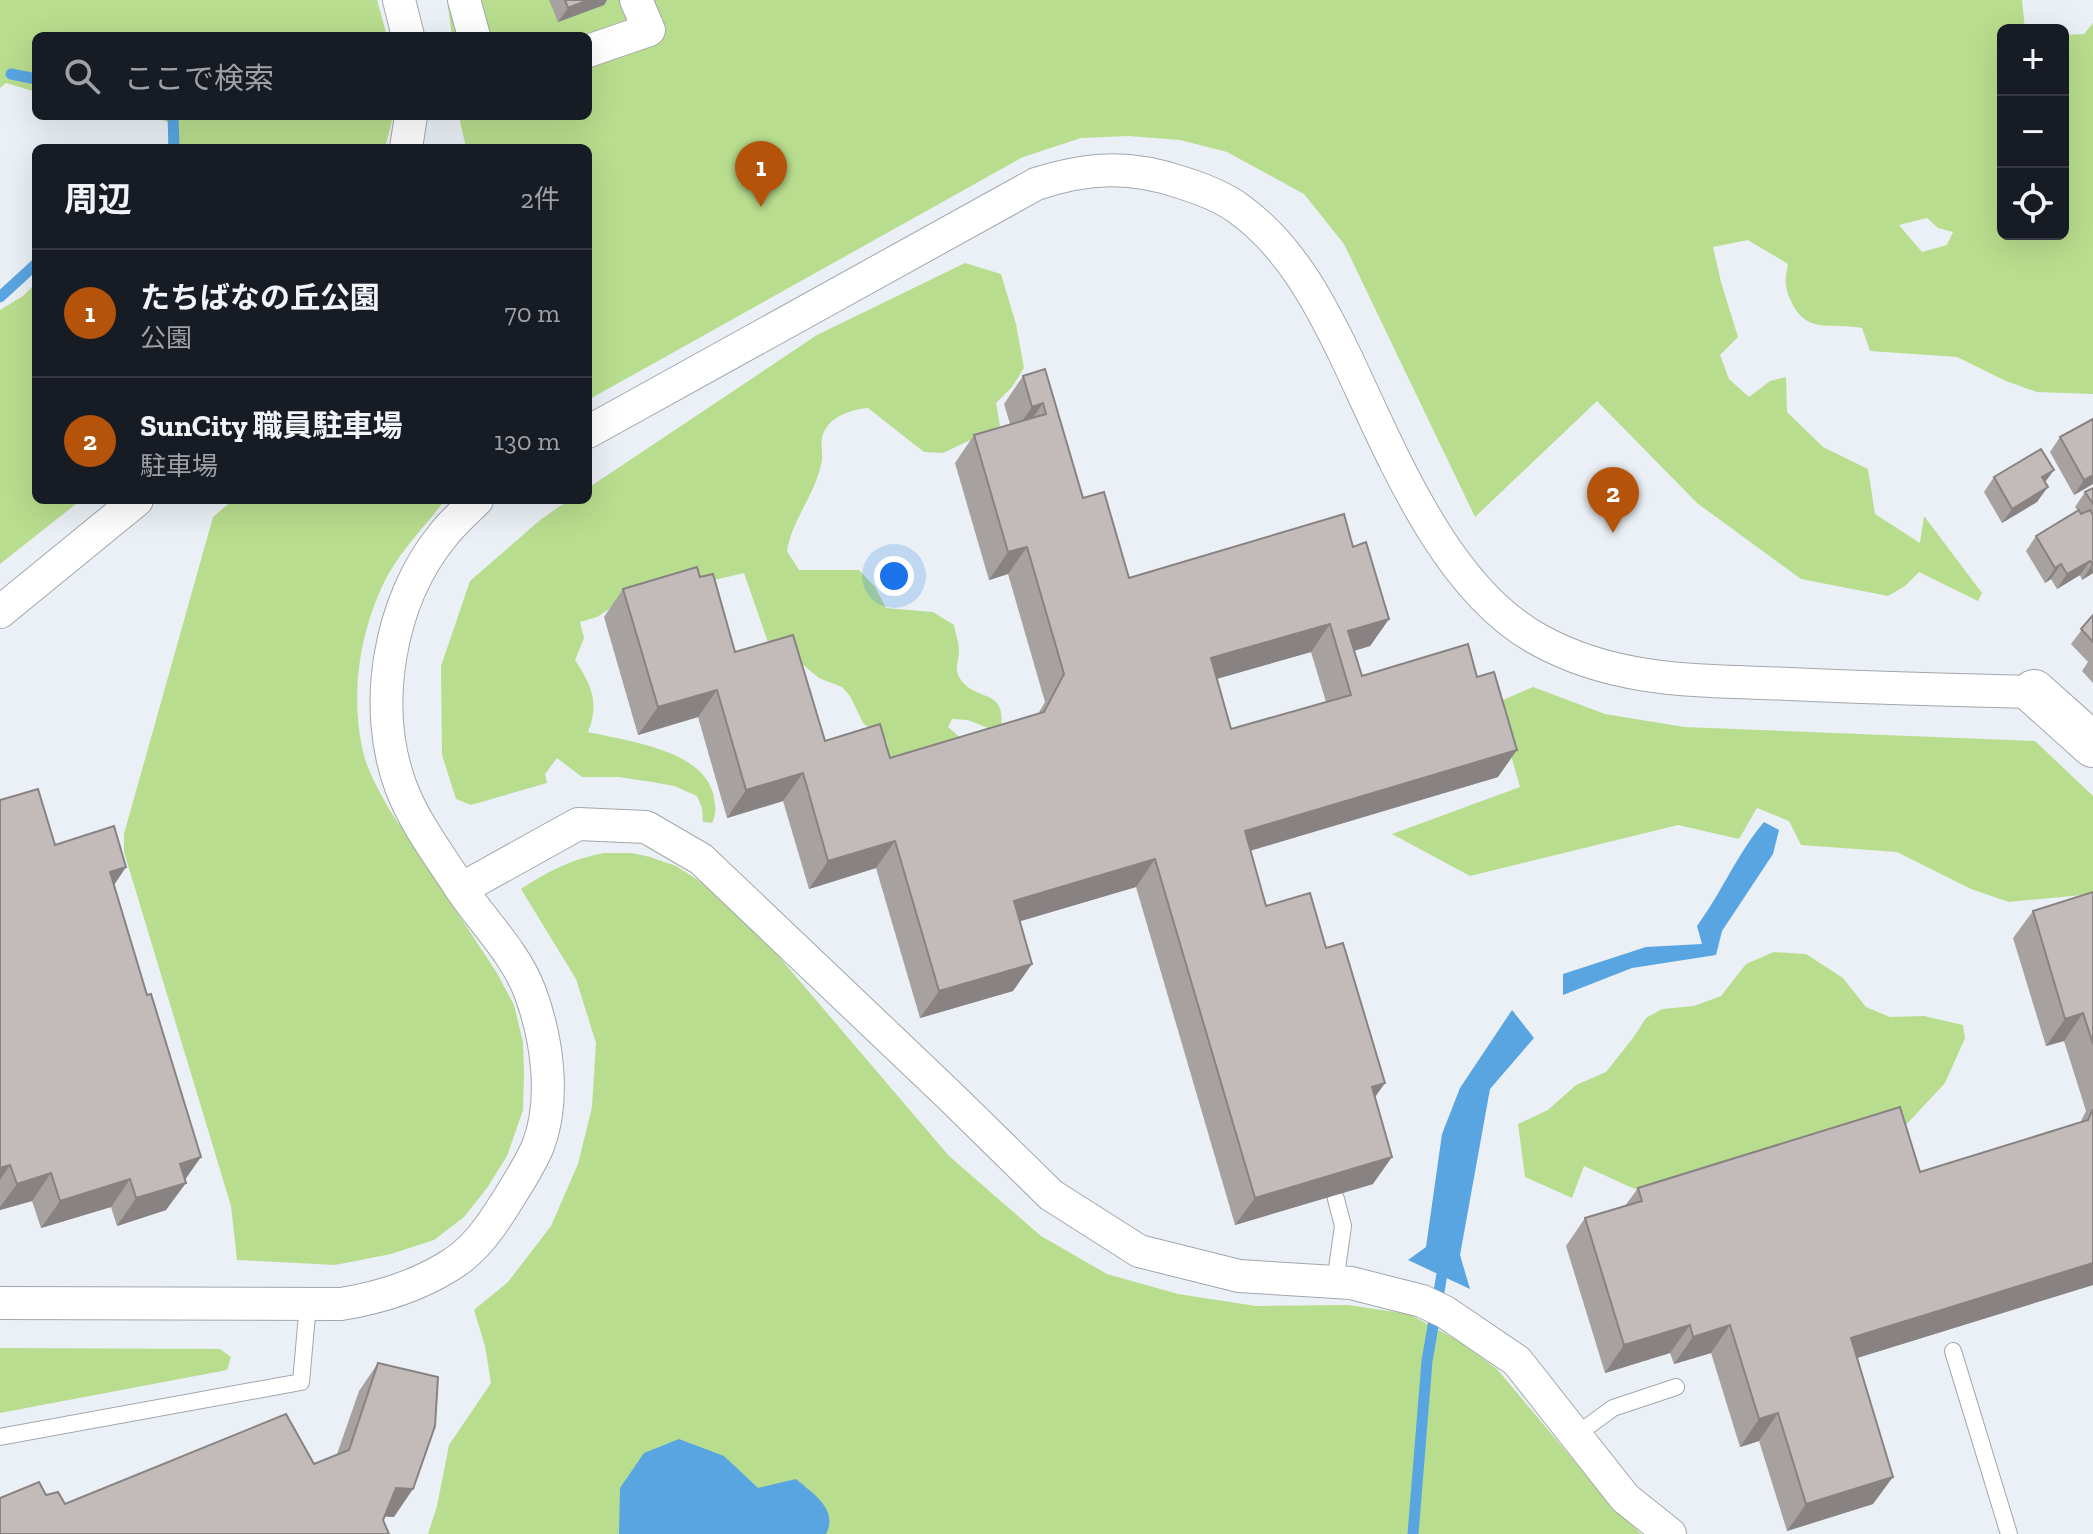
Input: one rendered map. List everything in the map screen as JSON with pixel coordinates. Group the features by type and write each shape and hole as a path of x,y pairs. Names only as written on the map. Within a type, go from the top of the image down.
{"street":[{"path":"399,0 407,32"},
{"path":"464,0 473,32"},
{"path":"592,50 649,30 636,0"},
{"path":"407,144 410,120"},
{"path":"592,430 1036,184 1068,174 1101,170 1156,174 1199,188 1238,208 1271,237 1317,297 1397,464 1442,544 1469,583 1537,639 1613,670 1654,678 2034,692 2093,745"},
{"path":"0,612 132,504"},
{"path":"0,1303 341,1304 379,1298 451,1265 483,1238 525,1174 539,1143 546,1104 547,1062 536,1012 529,989 511,957 461,889 418,822 401,788 390,748 385,705 391,656 401,613 442,536 473,504"},
{"path":"461,889 578,824 646,827 701,859 1051,1195 1139,1251 1239,1276 1351,1283 1433,1306 1517,1361 1625,1498 1670,1534"}],"lane":[{"path":"1335,1282 1343,1226 1336,1199"},
{"path":"0,1437 301,1382 308,1304"},
{"path":"1953,1351 2009,1534"},
{"path":"1576,1435 1613,1408 1676,1387"}],"green space":[{"path":"0,0 377,0 386,32 32,32 32,91 6,83 0,88"},
{"path":"447,0 2022,0 2024,24 1997,24 1997,240 2069,240 2069,35 2084,34 2093,23 2093,394 2037,392 1957,357 1870,351 1862,328 1820,325 1804,319 1787,291 1788,264 1748,240 1713,247 1738,337 1720,355 1729,379 1749,397 1770,381 1786,377 1787,412 1823,447 1868,469 1875,514 1920,543 1924,516 1982,593 1978,601 1919,572 1905,586 1888,596 1801,579 1697,503 1597,401 1475,517 1344,244 1304,194 1227,152 1180,140 1128,136 1081,138 1023,157 592,398 592,144 465,144 460,120 592,120 592,32 451,32","holes":["1927,218 1938,228 1953,232 1947,245 1922,252 1899,225"]},
{"path":"163,120 392,120 386,144 168,144 169,123"},
{"path":"965,263 1001,274 1016,324 1024,368 1012,387 996,403 1000,426 943,453 924,452 868,408 837,417 823,435 818,476 793,529 787,551 799,570 859,570 875,587 886,608 933,612 954,625 959,647 959,676 968,687 995,701 999,706 1001,727 993,730 968,720 952,719 948,727 962,739 891,766 887,742 863,723 842,687 819,678 802,664 770,648 744,573 620,602 597,617 580,622 584,638 575,660 592,694 592,722 588,732 663,750 697,769 708,782 714,799 712,823 703,822 697,796 674,786 618,777 582,777 557,758 545,774 547,783 471,805 456,799 442,755 441,666 470,581 540,520 563,504 592,504 592,485 817,335"},
{"path":"32,287 32,504 76,504 0,564 0,310"},
{"path":"228,504 442,504 395,563 371,614 360,658 359,725 369,771 389,809 497,973 514,1005 523,1042 523,1110 507,1156 464,1217 434,1240 391,1254 335,1265 237,1260 231,1206 124,852 124,834 213,517"},
{"path":"1533,687 1605,714 1684,727 2035,741 2093,796 2093,894 2009,902 1971,889 1897,852 1801,845 1789,821 1757,808 1739,839 1678,825 1470,876 1392,834 1520,787 1496,703"},
{"path":"604,853 632,853 650,857 676,866 701,882 769,945 949,1156 1041,1236 1107,1274 1178,1294 1256,1306 1348,1305 1409,1314 1457,1340 1497,1369 1601,1493 1641,1534 428,1534 449,1445 491,1383 485,1346 474,1310 508,1282 551,1226 578,1164 592,1107 596,1043 576,979 521,889 561,866"},
{"path":"1774,952 1806,954 1843,978 1866,1007 1890,1017 1924,1016 1963,1025 1965,1038 1945,1083 1904,1127 1637,1190 1584,1166 1572,1198 1525,1177 1518,1124 1548,1110 1576,1085 1606,1072 1646,1018 1662,1009 1694,1006 1721,996 1746,964"},
{"path":"0,1348 220,1349 231,1357 227,1370 0,1413"}],"water":[{"path":"1764,822 1779,830 1773,854 1722,931 1716,955 1632,968 1563,995 1563,974 1646,947 1702,944 1697,926"},
{"path":"1512,1010 1534,1038 1490,1089 1460,1255 1470,1289 1408,1260 1426,1247 1442,1134 1460,1088"},
{"path":"679,1439 724,1456 758,1488 796,1479 826,1509 829,1525 826,1534 619,1534 620,1488 644,1453"}],"building":[{"path":"565,0 588,0 568,8"},
{"path":"1045,369 1083,498 1104,492 1129,578 1344,514 1353,547 1366,542 1389,619 1348,631 1362,676 1468,644 1477,677 1494,672 1517,750 1245,831 1266,906 1310,893 1326,948 1343,943 1385,1083 1372,1087 1392,1157 1255,1198 1155,859 1014,901 1032,964 939,991 895,841 828,861 803,773 746,790 717,690 658,707 623,589 697,567 700,577 713,574 735,652 793,635 825,741 880,724 890,758 1044,712 1064,674 1027,547 1008,552 974,435 1046,414 1043,403 1032,407 1023,376","holes":["1330,624 1351,695 1231,729 1211,658"]},
{"path":"2093,419 2093,475 2084,480 2060,437"},
{"path":"2041,449 2054,470 2042,477 2048,487 2012,509 1994,477"},
{"path":"2093,488 2093,504 2085,492"},
{"path":"2079,510 2081,514 2090,510 2093,515 2093,565 2090,561 2067,574 2061,564 2055,568 2036,536"},
{"path":"2093,615 2093,642 2081,629"},
{"path":"38,789 55,845 114,826 126,867 110,872 201,1157 180,1164 186,1183 136,1198 130,1179 60,1201 51,1173 17,1184 10,1165 0,1168 0,800"},
{"path":"2093,892 2093,1044 2083,1013 2065,1019 2033,911"},
{"path":"1900,1107 1920,1172 2088,1120 2093,1109 2093,1263 1851,1338 1893,1477 1806,1504 1778,1413 1759,1419 1730,1325 1693,1337 1690,1325 1624,1345 1585,1218 1642,1201 1638,1188"},
{"path":"378,1363 438,1377 435,1426 413,1489 396,1488 383,1520 389,1534 0,1534 0,1498 39,1482 46,1495 58,1492 65,1504 286,1414 314,1464 349,1450"}],"waterway":[{"path":"11,74 32,78"},
{"path":"173,120 174,144"},
{"path":"0,297 32,268"},
{"path":"1413,1534 1427,1361 1442,1274"}],"place":[{"name":"たちばなの丘公園","path":"761,207"},
{"name":"SunCity 職員駐車場","path":"1613,533"}]}
